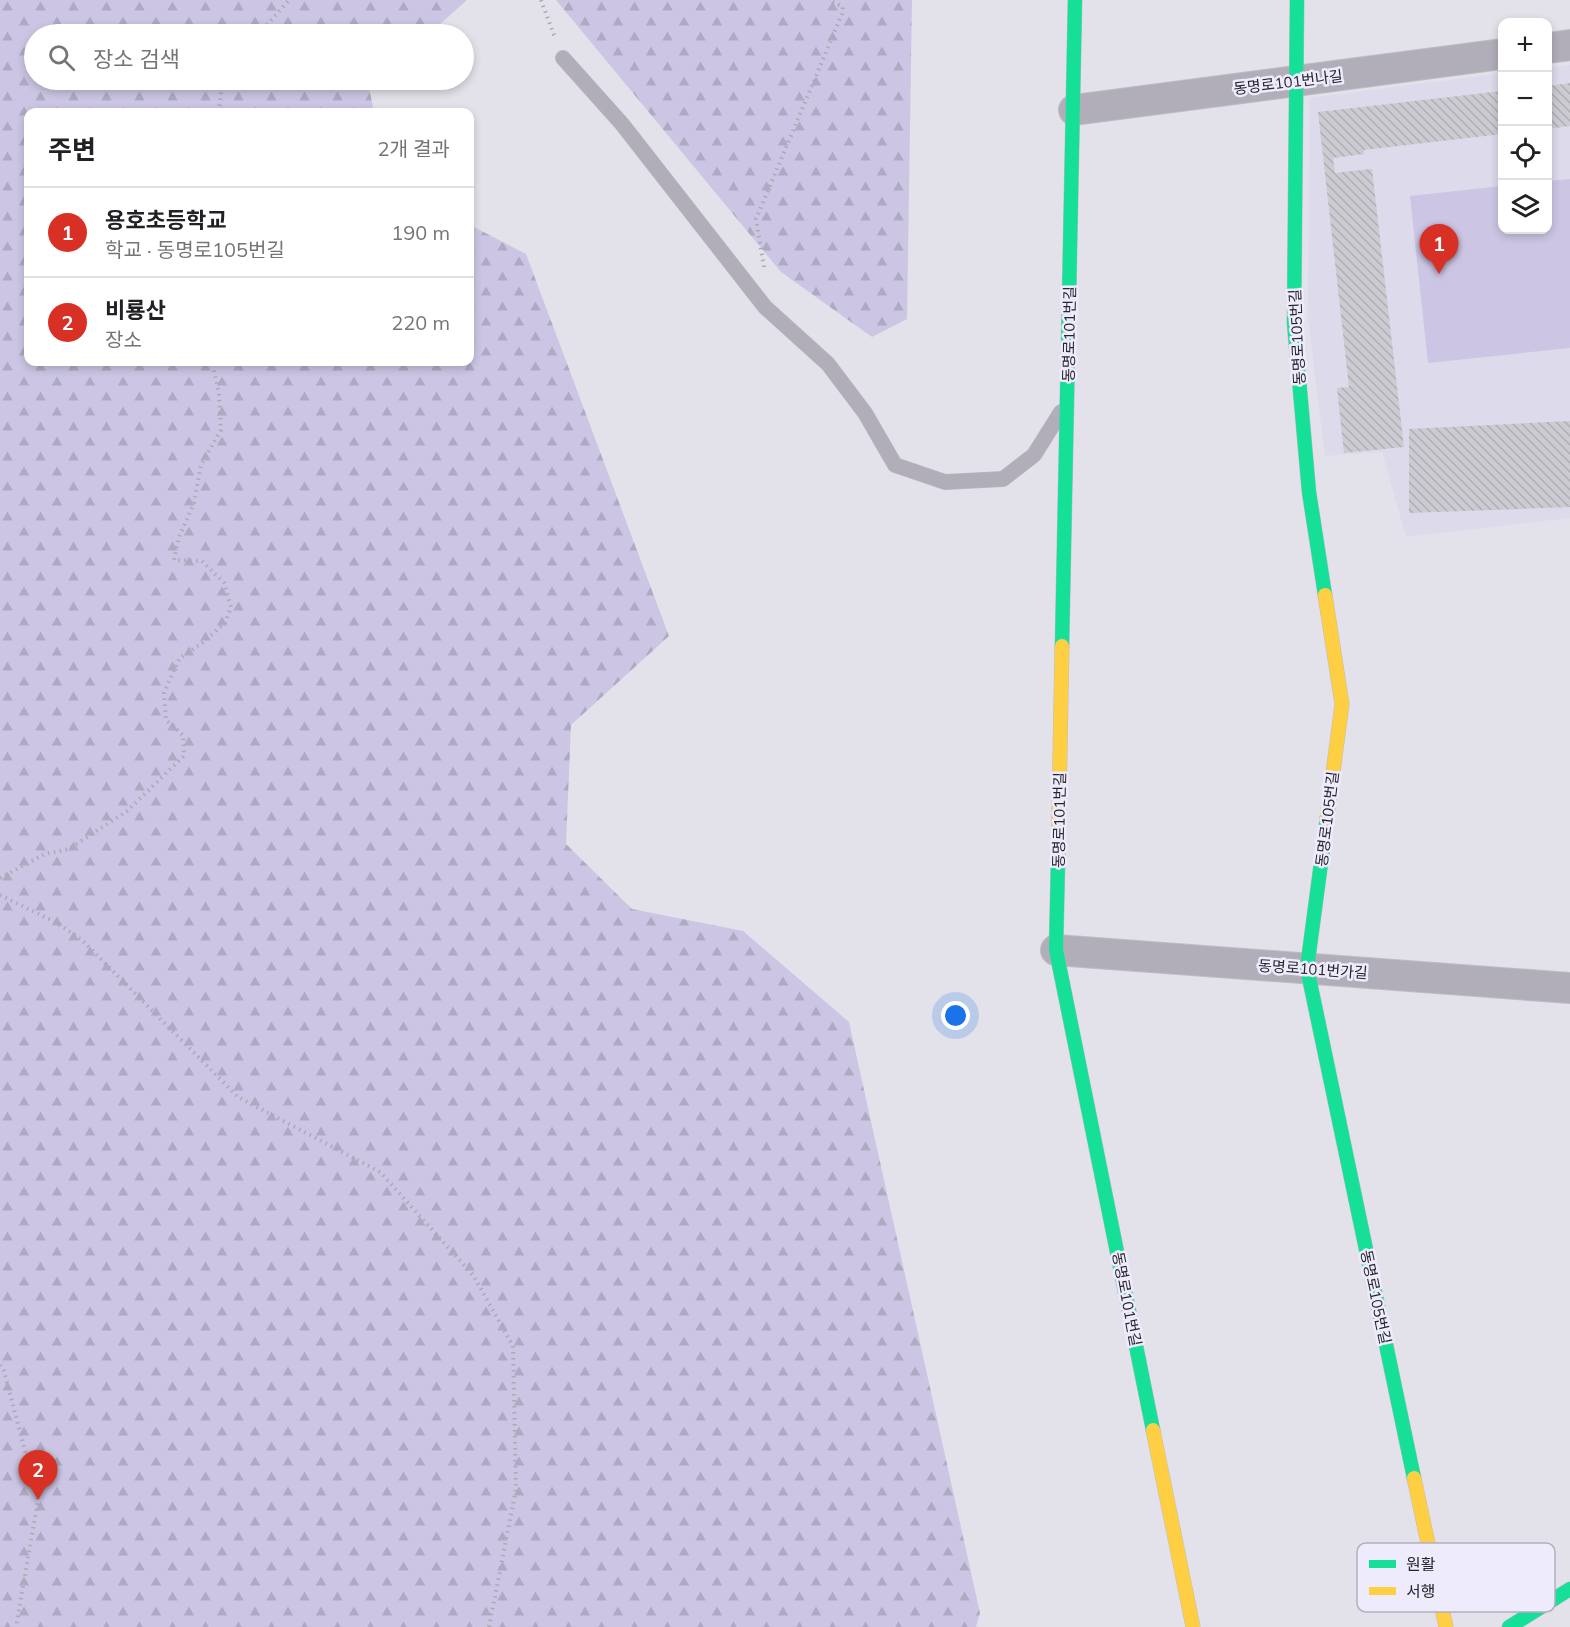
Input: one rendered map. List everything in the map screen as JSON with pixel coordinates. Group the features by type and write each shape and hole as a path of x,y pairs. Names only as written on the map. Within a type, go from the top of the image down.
{"street":[{"name":"동명로101번길","path":"1075,0 1056,950 1193,1627"},
{"name":"동명로105번길","path":"1297,0 1294,323 1309,492 1342,704 1307,968 1428,1543"},
{"path":"1552,47 1570,45"},
{"name":"동명로101번나길","path":"1074,110 1498,55"},
{"name":"동명로101번가길","path":"1056,950 1570,988"},
{"path":"1555,1598 1570,1589"},
{"name":"동명로105번길","path":"1443,1612 1446,1627"},
{"path":"1509,1627 1533,1612"}],"lane":[{"path":"562,58 622,123 765,307 828,364 864,413 895,465 945,482 1003,479 1034,455 1058,414 1067,408"}],"path":[{"path":"268,24 289,0"},
{"path":"541,0 562,58"},
{"path":"765,307 767,287 756,219 842,14 843,7 829,0"},
{"path":"219,108 222,90"},
{"path":"0,878 45,854 60,852 78,843 127,810 184,756 183,735 166,720 164,693 178,660 225,623 231,607 224,583 202,561 174,560 179,537 195,503 201,465 220,430 219,393 213,366"},
{"path":"0,895 57,923 82,940 238,1097 380,1172 473,1275 513,1347 516,1489 489,1627"},
{"path":"0,1365 4,1371 38,1500 16,1627"}],"shaded area":[{"path":"1570,65 1570,518 1406,537 1382,452 1325,456 1308,318 1310,98 1498,74 1498,234 1552,234 1552,67"}],"green space":[{"path":"0,0 467,0 440,24 24,24 24,90 369,90 373,108 24,108 24,366 474,366 474,227 526,254 669,636 571,725 566,844 632,909 743,931 849,1022 980,1613 976,1627 0,1627"},
{"path":"556,0 912,0 907,319 872,337 781,272"},
{"path":"1570,179 1570,348 1428,363 1410,196 1498,186 1498,234 1552,234 1552,181"}],"building":[{"path":"1570,83 1570,126 1552,128 1552,85"},
{"path":"1498,91 1498,134 1364,150 1364,154 1333,158 1335,173 1372,169 1404,447 1344,453 1337,388 1349,387 1318,112"},
{"path":"1570,421 1570,507 1409,513 1409,429"}],"traffic: fast":[{"path":"1062,646 1075,0"},
{"path":"1297,0 1294,323 1309,492 1325,595"},
{"path":"1327,818 1307,968 1414,1478"},
{"path":"1058,862 1056,950 1153,1430"},
{"path":"1555,1598 1570,1589"},
{"path":"1509,1627 1533,1612"}],"traffic: slow":[{"path":"1325,595 1342,704 1327,818"},
{"path":"1058,862 1062,646"},
{"path":"1153,1430 1193,1627"},
{"path":"1414,1478 1428,1543"},
{"path":"1443,1612 1446,1627"}],"place":[{"name":"용호초등학교","path":"1439,274"},
{"name":"비룡산","path":"38,1500"}]}
